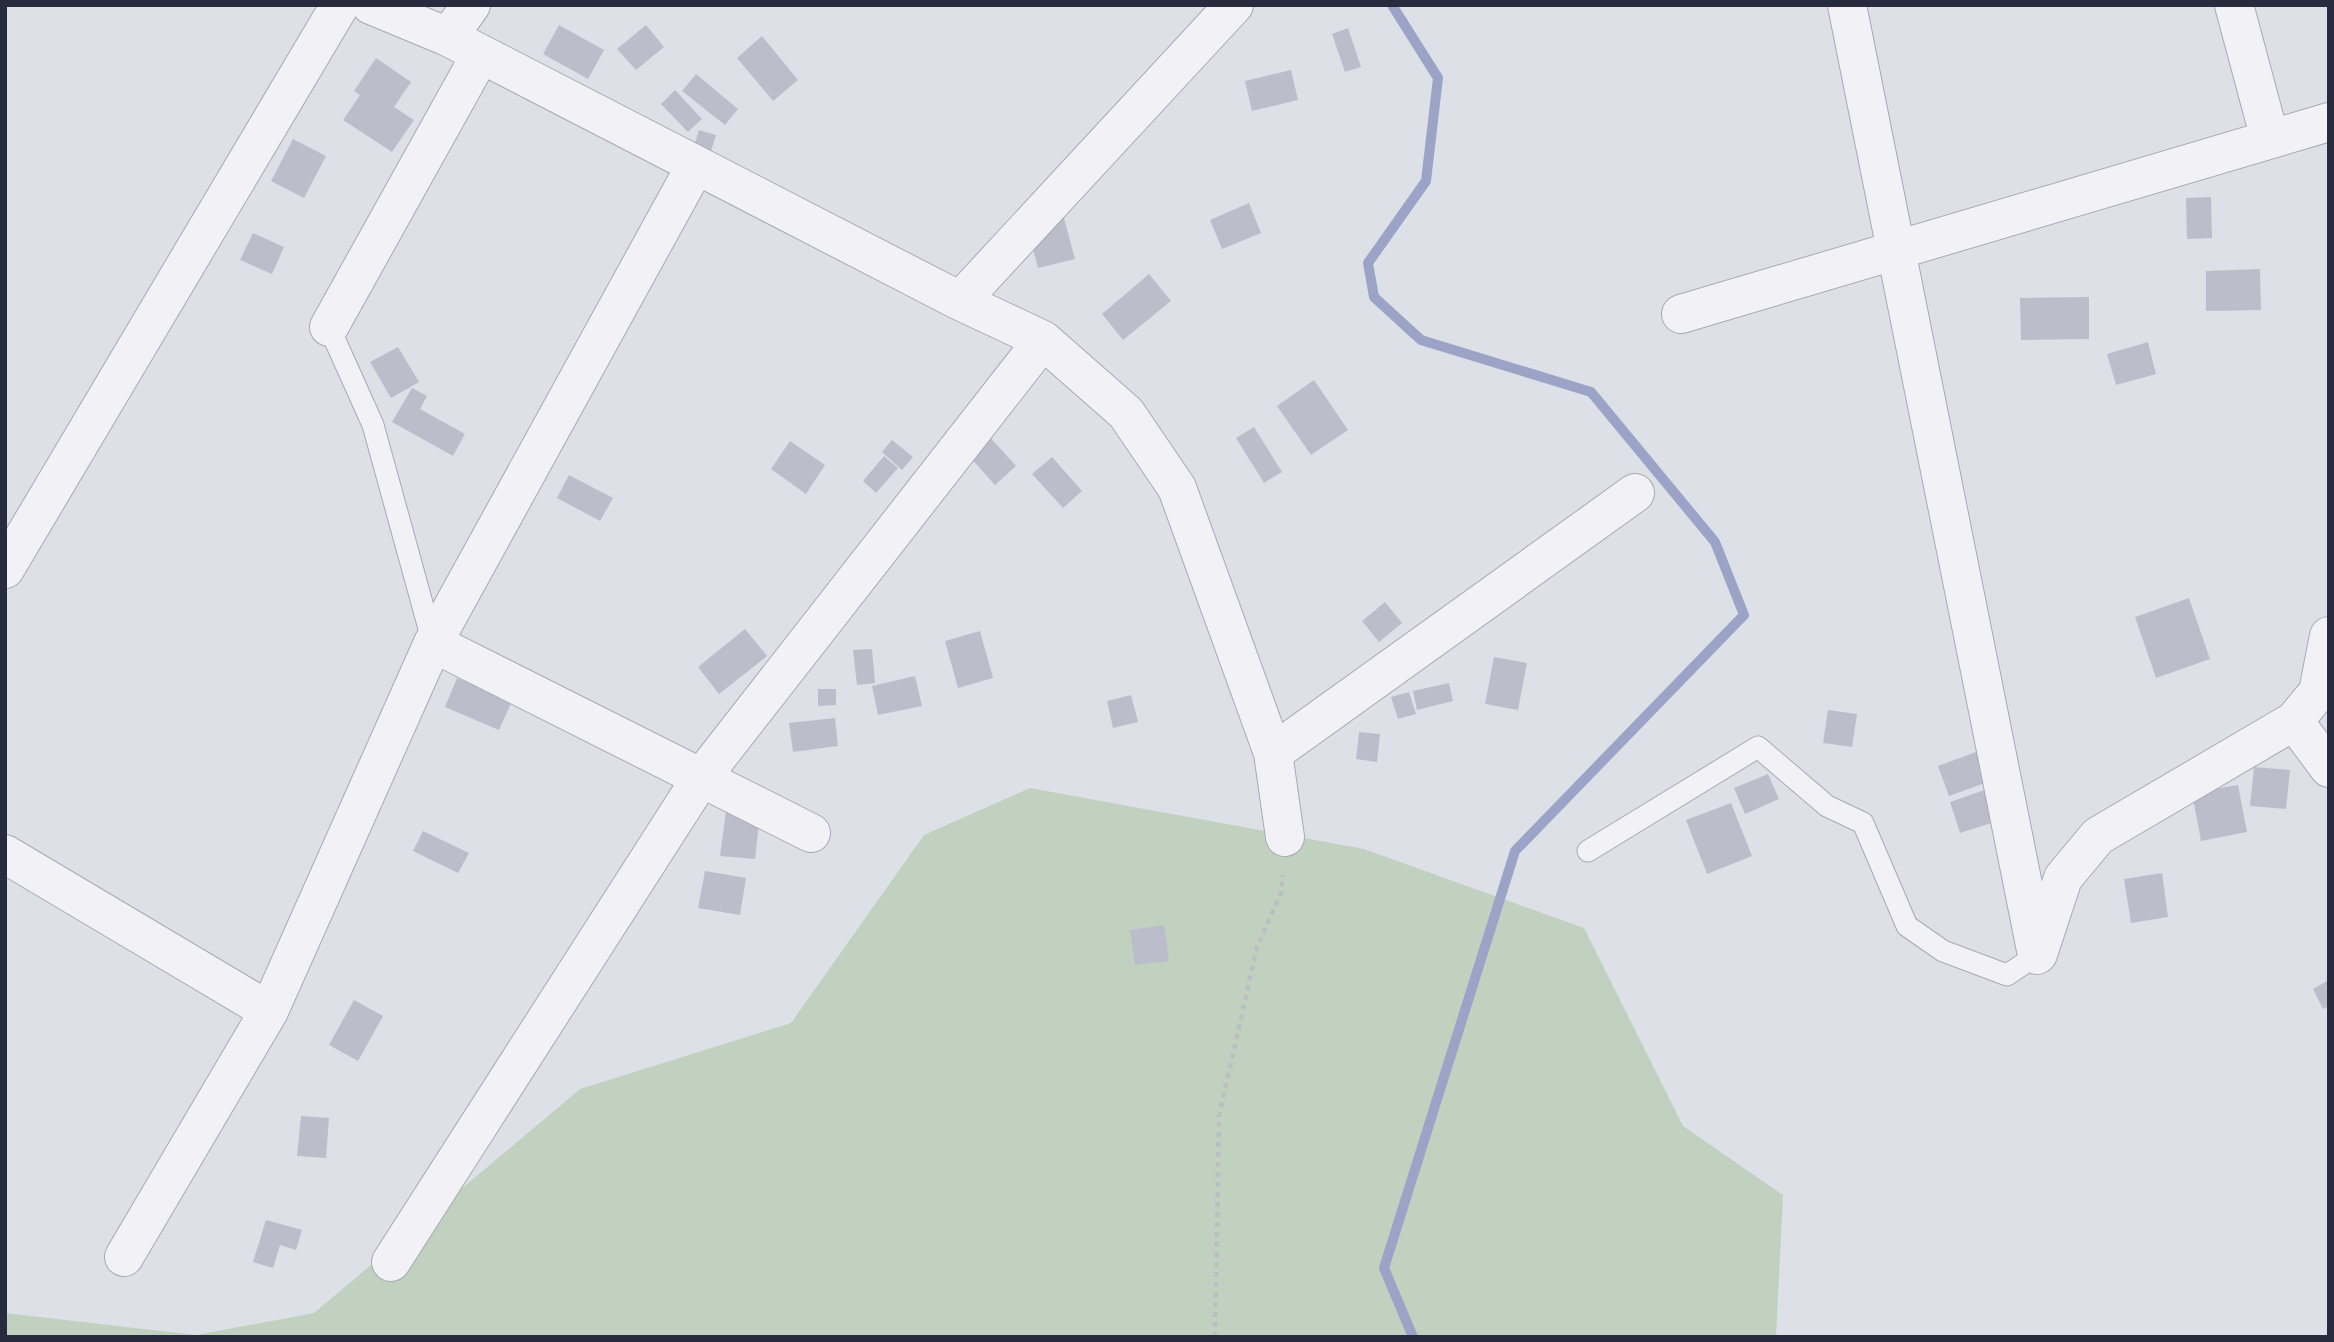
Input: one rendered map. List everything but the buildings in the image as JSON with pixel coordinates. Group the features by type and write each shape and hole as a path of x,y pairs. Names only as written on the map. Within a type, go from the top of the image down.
{"street":[{"path":"5,569 340,5"},
{"path":"370,5 465,46 960,301 1043,340 1126,413 1177,488 1273,753 1286,837"},
{"path":"329,327 465,46 471,5"},
{"path":"960,301 1234,5"},
{"path":"1847,5 2037,955"},
{"path":"2234,5 2270,139"},
{"path":"1681,314 2329,122"},
{"path":"124,1257 269,1011 433,643 696,165"},
{"path":"391,1262 701,778 1043,340"},
{"path":"1273,753 1635,493"},
{"path":"2037,955 2063,878 2098,836 2294,721 2318,692 2329,636"},
{"path":"433,643 811,833"},
{"path":"2294,721 2329,768"},
{"path":"5,855 269,1011"}],"lane":[{"path":"329,327 373,425 433,643"},
{"path":"1588,851 1759,747 1827,806 1863,823 1907,926 1942,951 2007,975 2037,955"}],"path":[{"path":"1215,1337 1219,1116 1257,947 1281,893 1286,837"}],"green space":[{"path":"1030,788 1364,849 1584,928 1683,1126 1783,1195 1776,1337 5,1337 5,1313 196,1335 314,1313 580,1089 791,1023 924,835"}],"waterway":[{"path":"1392,5 1438,78 1426,181 1368,263 1374,297 1421,340 1591,392 1715,542 1744,615 1515,851 1384,1268 1413,1337"}]}
